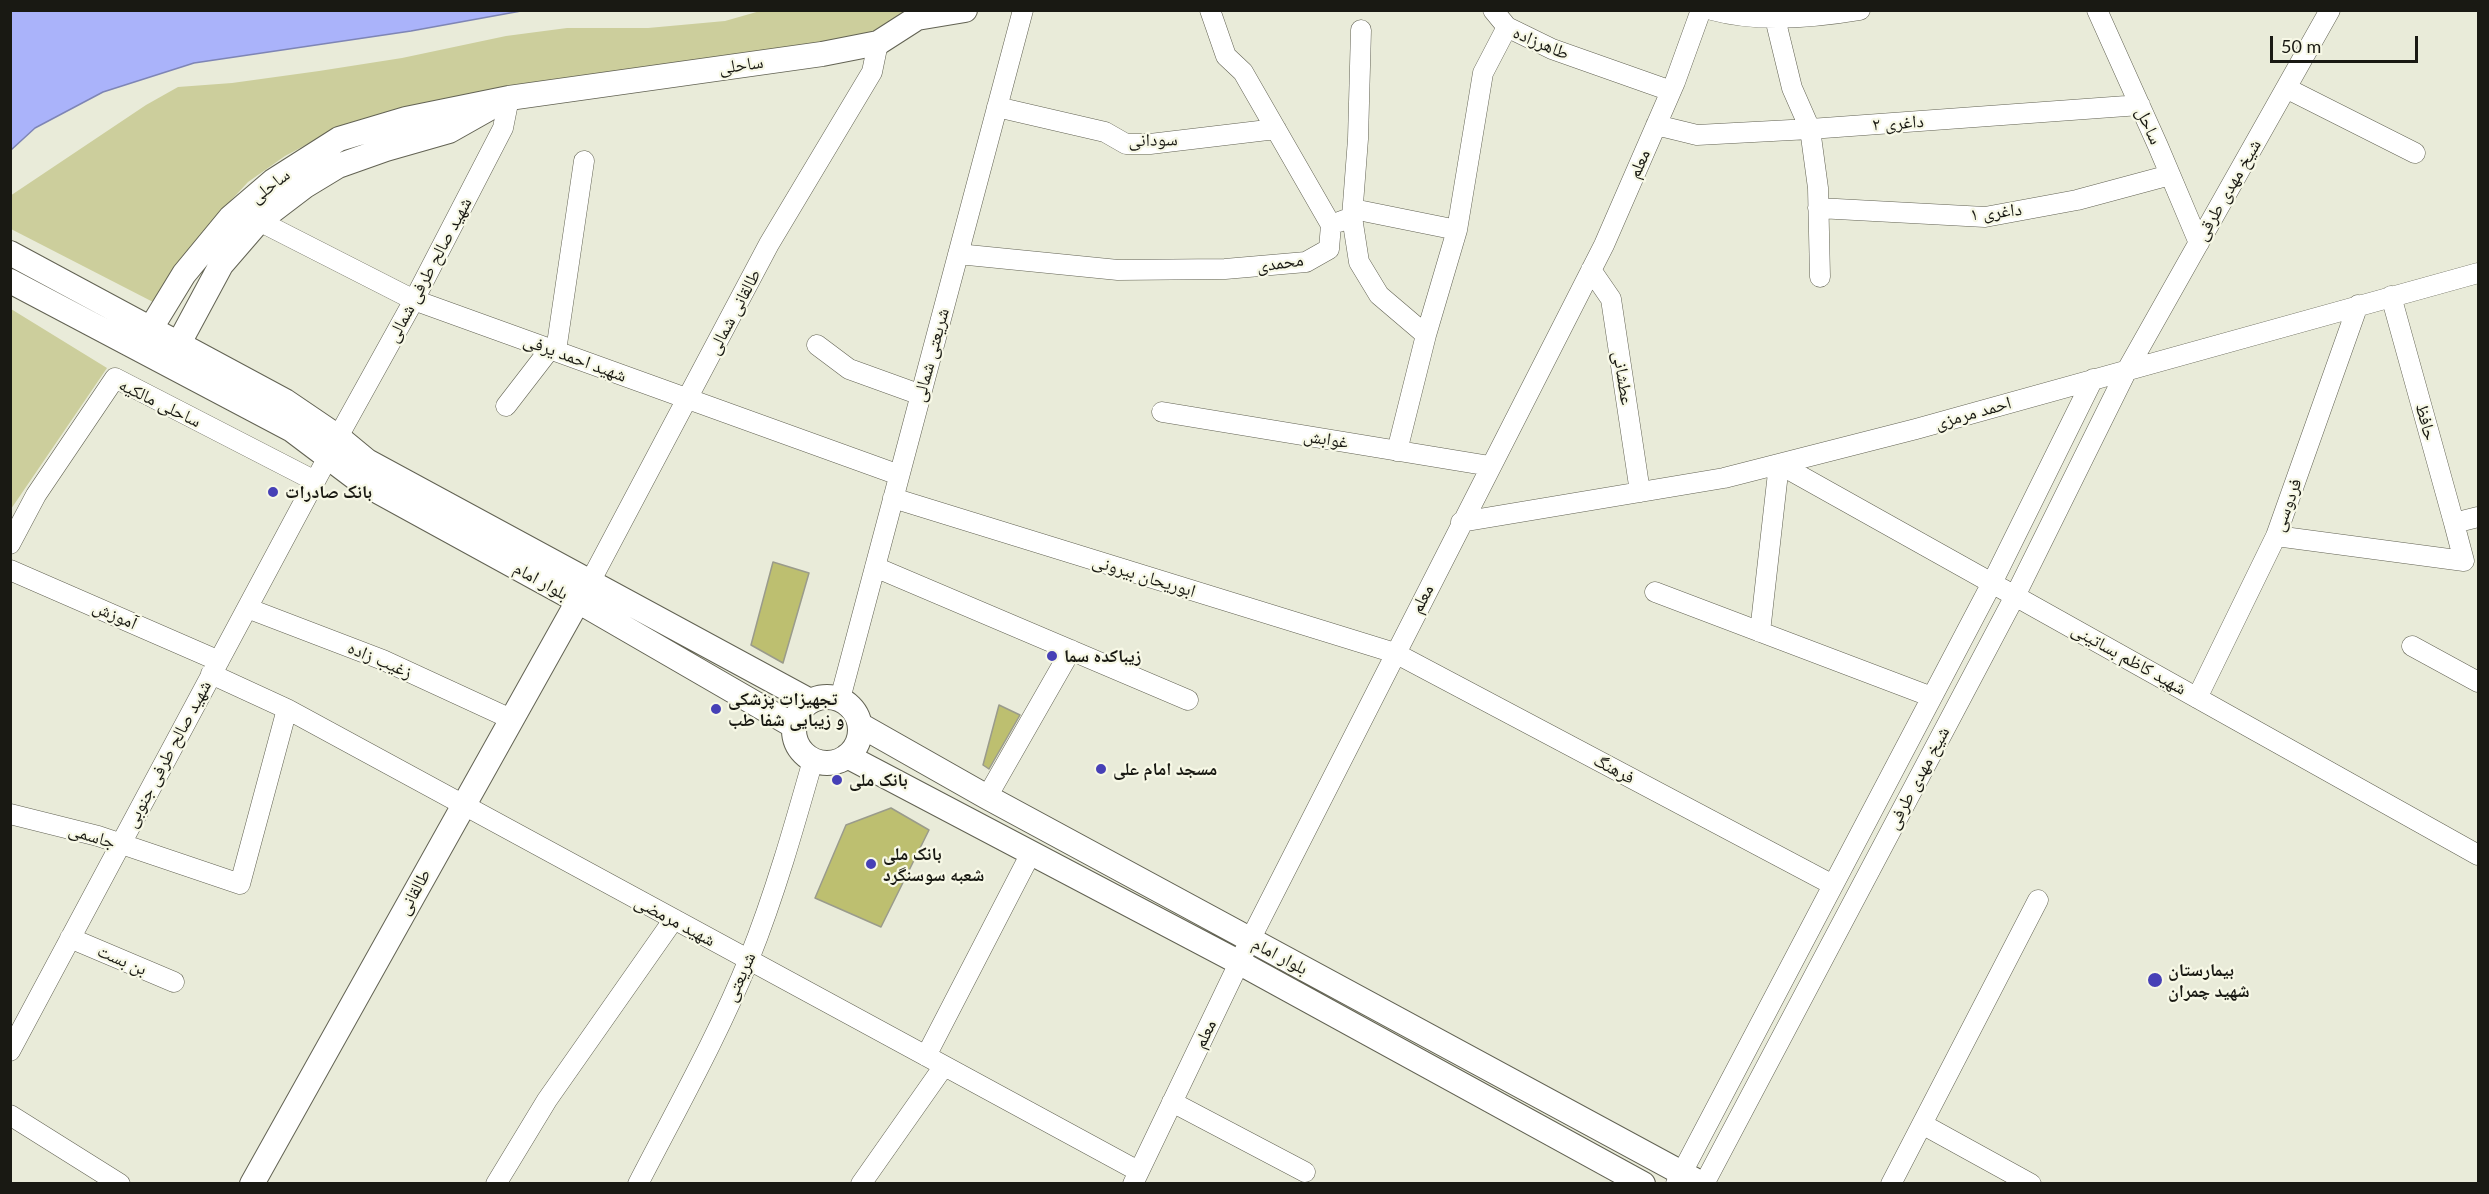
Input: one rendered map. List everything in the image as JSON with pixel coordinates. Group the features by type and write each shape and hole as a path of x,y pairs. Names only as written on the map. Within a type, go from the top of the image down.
{"main road":[{"name":"ساحلی","path":"151,328 184,274 231,217 273,182 339,139 406,118 508,98 822,54 878,43 917,18 965,10"},
{"name":"ساحلی","path":"178,343 221,265 259,221 305,186 338,166 386,148 449,131 508,98"},
{"path":"10,253 285,400 333,447"},
{"name":"بلوار امام","path":"10,281 292,430 367,461 584,592 794,726"},
{"name":"بلوار امام","path":"333,447 361,482 810,701"},
{"name":"طالقانی","path":"252,1184 584,592"},
{"path":"819,697 840,699 853,710 860,725 857,742 847,756 831,762 813,760 798,746 794,726 802,708 810,701 819,697"},
{"name":"بلوار امام","path":"860,725 987,797 1691,1181"},
{"name":"بلوار امام","path":"847,756 1240,963 1643,1184"}],"street":[{"name":"شریعتی شمالی","path":"840,699 1023,10"},
{"path":"1210,10 1226,56 1243,72 1331,225 1352,213 1457,230"},
{"path":"1492,10 1507,27"},
{"name":"معلم","path":"1135,1178 1250,940 1591,270 1671,91 1701,10"},
{"path":"1712,10 1735,16 1773,13 1825,16 1860,10"},
{"name":"ساحل","path":"2097,10 2199,243"},
{"name":"شیخ مهدی طرقی","path":"2127,370 2330,10"},
{"path":"1773,13 1792,88 1810,129 1818,188 1820,277"},
{"name":"طاهرزاده","path":"1397,451 1426,335 1457,230 1483,74 1507,27 1552,49 1671,91"},
{"path":"1361,30 1358,139 1352,213 1359,262 1379,295 1426,335"},
{"name":"طالقانی شمالی","path":"584,592 770,244 872,72 878,43"},
{"path":"2286,88 2415,153"},
{"name":"شهید صالح طرفی شمالی","path":"333,447 414,300 503,128 508,98"},
{"name":"داغری ۲","path":"1656,125 1697,135 2140,105"},
{"name":"سودانی","path":"997,107 1105,132 1126,144 1150,144 1276,129"},
{"path":"506,406 553,350 584,161"},
{"name":"داغری ۱","path":"1818,208 1985,217 2077,200 2170,175"},
{"name":"شهید احمد یرفی","path":"259,221 414,300 899,475"},
{"name":"محمدی","path":"958,254 1118,270 1225,269 1306,262 1329,249 1331,225"},
{"name":"عطشانی","path":"1591,270 1611,299 1640,492"},
{"name":"احمد مرمزی","path":"1461,522 1724,478 1916,429 2478,273"},
{"name":"حافظ","path":"2276,536 2464,561 2391,296"},
{"name":"فردوسی","path":"2197,698 2276,536 2358,305"},
{"path":"817,345 849,369 921,395"},
{"name":"شیخ مهدی طرفی","path":"1691,1181 2015,596 2127,370"},
{"name":"ساحلی مالکیه","path":"10,544 36,495 115,378 315,481"},
{"name":"شیخ مهدی طرفی","path":"1691,1181 1833,885 1992,583 2093,379"},
{"name":"غوابش","path":"1162,412 1490,466"},
{"name":"شهید صالح طرفی جنوبی","path":"10,1051 333,447"},
{"path":"1760,632 1779,464"},
{"name":"شهید کاظم بساتینی","path":"1779,464 2478,855"},
{"name":"ابوریحان بیرونی","path":"893,498 1395,653"},
{"path":"2454,524 2478,517"},
{"path":"875,567 1188,700"},
{"name":"آموزش","path":"10,570 215,667"},
{"path":"1655,592 1932,697"},
{"name":"زغیب زاده","path":"247,608 383,660 511,719"},
{"path":"2412,646 2478,682"},
{"path":"987,797 1071,650"},
{"name":"فرهنگ","path":"1395,653 1833,885"},
{"name":"شهید مرمضی","path":"215,667 287,709 926,1056 1135,1178"},
{"name":"جاسمی","path":"10,814 98,836 240,884 287,709"},
{"name":"شریعتی","path":"638,1184 696,1072 749,960 789,845 813,760"},
{"path":"926,1056 1031,853"},
{"path":"1891,1184 2038,900"},
{"path":"496,1184 547,1100 674,920"},
{"name":"بن بست","path":"70,938 174,982"},
{"path":"861,1184 944,1066"},
{"path":"1172,1102 1305,1172"},
{"path":"10,1115 120,1184"},
{"path":"1922,1124 2031,1184"}],"green space":[{"path":"760,11 913,11 868,35 836,43 468,95 382,113 332,131 285,156 248,182 224,208 155,303 11,229 10,196 146,105 178,87 232,83 319,71 402,58 506,36 567,28 648,28 725,21"},
{"path":"11,309 107,368 11,509"}],"water":[{"path":"521,11 411,31 194,63 103,92 35,128 11,150 10,12"}],"building":[{"path":"773,562 809,573 783,663 751,645"},
{"path":"999,705 1020,715 989,769 983,765"},
{"name":"بانک ملی شعبه سوسنگرد","path":"891,808 929,830 881,927 815,898 846,825"}],"place":[{"name":"بانک صادرات","path":"273,492"},
{"name":"زیباکده سما","path":"1052,656"},
{"name":"تجهیزات پزشکی و زیبایی شفا طب","path":"716,709"},
{"name":"مسجد امام علی","path":"1101,769"},
{"name":"بانک ملی","path":"837,780"},
{"name":"بانک ملی شعبه سوسنگرد","path":"871,864"},
{"name":"بیمارستان شهید چمران","path":"2155,980"}]}
